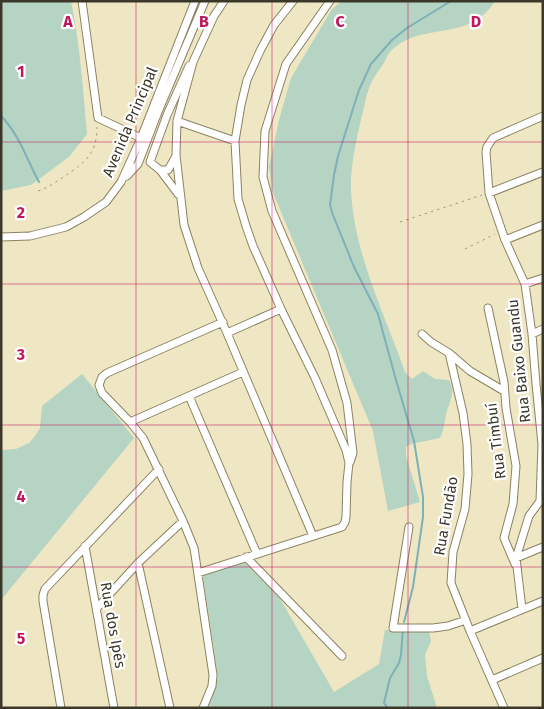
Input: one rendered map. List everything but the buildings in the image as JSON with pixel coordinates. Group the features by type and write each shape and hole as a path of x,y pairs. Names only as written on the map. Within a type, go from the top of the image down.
{"street":[{"path":"82,1 98,118 141,138"},
{"name":"Avenida Principal","path":"1,237 30,236 66,227 106,202 121,182 175,62 195,1"},
{"path":"121,182 138,164 175,62 205,1"},
{"path":"180,196 160,170 150,162 167,115 217,1"},
{"path":"224,1 214,16 194,62 177,121 176,156 184,225 198,268 313,536"},
{"path":"293,1 274,25 247,80 235,141 238,199 253,246 315,378 350,463"},
{"path":"198,573 342,527 345,522 347,482 353,452 348,403 332,350 272,211 263,177 265,131 286,64 330,1"},
{"path":"158,112 167,115"},
{"name":"Rua Baixo Guandu","path":"522,608 516,558 529,516 541,500 542,444 539,382 525,284 505,240 490,193 486,152 493,138 543,116"},
{"path":"177,121 235,141"},
{"path":"160,170 168,170 176,156"},
{"path":"490,193 543,172"},
{"path":"505,240 543,225"},
{"path":"525,284 543,278"},
{"path":"227,333 281,308"},
{"name":"Rua Timbuí","path":"488,308 504,382 516,466 514,504 504,538 511,558 517,568"},
{"path":"203,708 212,686 213,675 194,548 184,521 144,438 102,393 99,385 102,377 107,373 222,322"},
{"path":"532,334 543,330"},
{"path":"422,334 470,371 504,391"},
{"name":"Rua Fundão","path":"448,353 463,413 468,474 465,510 453,552 451,583 504,708"},
{"path":"130,422 243,372"},
{"path":"189,396 257,554"},
{"path":"61,708 43,594 45,589 159,469"},
{"path":"97,608 138,563 184,521"},
{"path":"409,527 393,628 433,628 448,626 466,620"},
{"name":"Rua dos Ipês","path":"85,546 114,708"},
{"path":"516,558 543,548"},
{"path":"246,557 342,656"},
{"path":"138,563 170,708"},
{"path":"470,631 522,608 543,601"},
{"path":"492,680 543,658"}],"path":[{"path":"38,191 47,188 82,165 89,157 97,138 98,118"},
{"path":"400,222 490,193"},
{"path":"465,249 502,231"}],"green space":[{"path":"1,1 71,1 83,84 87,134 69,157 31,185 1,191"},
{"path":"342,1 495,1 484,14 472,22 459,27 417,36 404,41 391,51 374,77 369,89 358,133 351,181 353,214 364,260 379,305 405,372 412,379 423,371 435,379 449,380 452,388 452,396 440,438 411,444 406,447 406,456 420,502 388,511 373,431 273,193 269,167 279,120 291,78 332,9"},
{"path":"82,374 134,438 1,600 1,450 16,449 29,443 40,428 42,406"},
{"path":"244,562 279,597 334,692 379,664 385,630 429,631 431,641 425,655 427,676 437,708 208,708 218,677 203,576"}],"waterway":[{"path":"404,622 413,587 423,517 423,497 414,441 378,314 354,267 330,205 338,156 359,90 371,64 392,40 407,28 451,1"},
{"path":"1,116 18,139 39,182"},
{"path":"388,708 384,703 390,678 399,663 403,629"}]}
